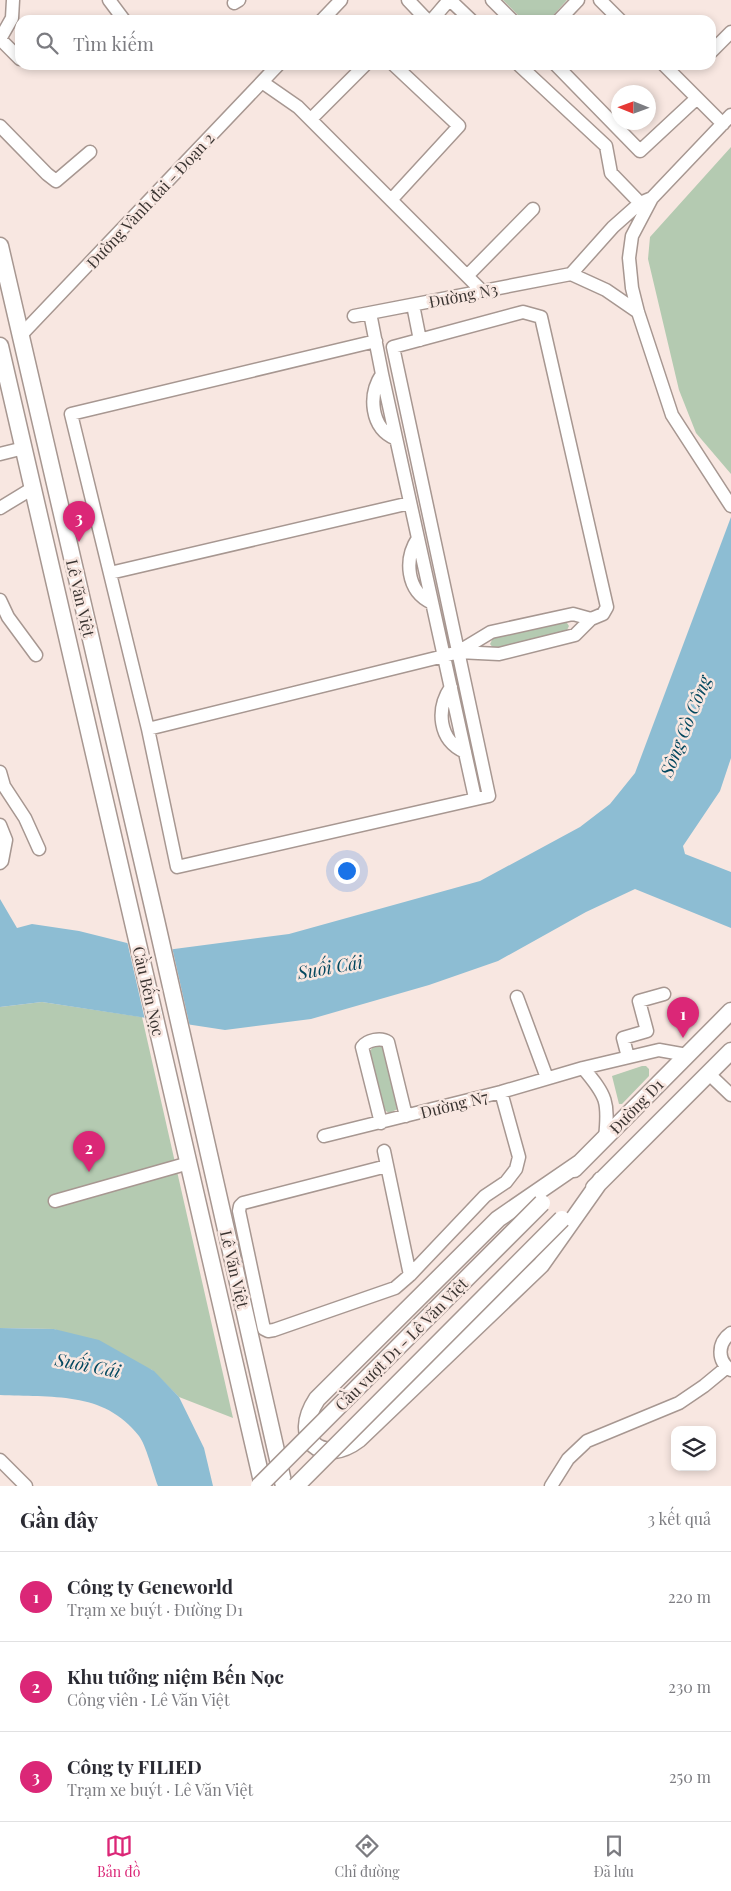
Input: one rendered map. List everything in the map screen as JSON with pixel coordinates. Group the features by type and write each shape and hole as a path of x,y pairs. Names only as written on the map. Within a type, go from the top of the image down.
{"main road":[{"name":"Lê Văn Việt","path":"0,246 156,920"},
{"name":"Lê Văn Việt","path":"0,346 134,925"},
{"path":"33,488 52,473"},
{"name":"Cầu Bến Nọc","path":"156,920 186,1052"},
{"name":"Cầu Bến Nọc","path":"134,925 164,1057"},
{"name":"Đường D1","path":"542,1203 646,1094 731,1011"},
{"name":"Đường D1","path":"562,1219 731,1051"},
{"name":"Lê Văn Việt","path":"186,1052 284,1486"},
{"name":"Lê Văn Việt","path":"164,1057 263,1486"},
{"path":"189,1163 210,1159"},
{"path":"581,1162 498,1219 316,1399 306,1424 307,1435 312,1444 322,1449 334,1451 345,1448 360,1439 541,1265 602,1180"},
{"name":"Cầu vượt D1 - Lê Văn Việt","path":"259,1486 542,1203"},
{"name":"Cầu vượt D1 - Lê Văn Việt","path":"296,1486 562,1219"}],"street":[{"path":"13,0 12,18 0,39 15,55"},
{"path":"109,0 120,15"},
{"path":"327,15 342,0"},
{"path":"408,0 422,15"},
{"path":"436,15 449,0 466,15"},
{"path":"492,0 507,15"},
{"path":"563,15 578,0"},
{"path":"600,0 615,15"},
{"path":"716,47 731,32"},
{"name":"Đường Vành đai - Đoạn 2","path":"21,335 273,70"},
{"path":"310,119 360,70"},
{"path":"390,200 458,126 399,70"},
{"path":"524,70 606,146 611,173 646,200"},
{"path":"561,70 640,151 697,98"},
{"path":"638,312 606,290 571,274 613,227 646,200 727,119 697,98 669,70"},
{"path":"262,82 298,107 483,292"},
{"path":"0,126 56,181 90,152"},
{"path":"646,200 632,236 629,258 632,288 638,312 672,415 731,506"},
{"path":"467,276 533,208"},
{"name":"Đường N3","path":"354,316 571,274"},
{"path":"413,305 420,340"},
{"path":"376,341 72,414 148,729 178,867 489,796 392,347 523,312 541,317 607,607 603,614 592,619 575,635 499,654 458,652"},
{"path":"370,313 475,798"},
{"path":"0,454 24,448"},
{"path":"0,508 33,488"},
{"path":"110,573 410,503"},
{"path":"0,600 4,620 36,655"},
{"path":"148,729 444,656 458,652 491,632 573,614 592,619"},
{"path":"573,614 575,635"},
{"path":"0,772 4,786 40,849"},
{"path":"0,825 6,840 1,862"},
{"path":"628,1057 623,1038 647,1031 639,1001 664,994"},
{"path":"517,997 547,1078"},
{"path":"381,1123 362,1047 369,1041 383,1040 388,1042 406,1116"},
{"name":"Đường N7","path":"324,1136 381,1123 501,1092 583,1068 659,1050 687,1055"},
{"path":"583,1068 605,1096 608,1111 605,1138"},
{"path":"709,1074 731,1095"},
{"path":"387,1166 243,1203 240,1206 239,1211 264,1329 268,1331 274,1330 395,1288 410,1275 485,1196 506,1182 516,1169 519,1157 501,1092"},
{"path":"384,1151 410,1275"},
{"path":"55,1201 189,1163"},
{"path":"551,1486 568,1459 587,1441 679,1403 729,1369 722,1360 720,1348 725,1338 731,1333"},
{"path":"0,1460 26,1486"}],"green space":[{"path":"503,0 567,0 554,15 518,15"},
{"path":"731,147 731,474 696,433 679,390 648,259 650,237"},
{"path":"565,620 569,626 566,632 494,649 490,644 493,638"},
{"path":"42,1002 142,1017 233,1418 179,1397 152,1370 54,1329 0,1328 0,1007"},
{"path":"383,1045 399,1105 398,1109 389,1113 383,1109 369,1052 374,1046"},
{"path":"646,1066 649,1069 649,1076 622,1104 619,1104 612,1076"}],"water":[{"path":"731,517 731,758 720,791 683,846 685,854 731,872 731,928 635,889 586,912 498,961 429,985 311,1019 225,1030 42,1002 0,1007 0,899 17,928 32,924 79,931 159,951 289,934 480,881 580,827 610,804 635,773"},
{"name":"Suối Cái","path":"0,1328 54,1329 99,1340 154,1371 179,1397 204,1448 213,1486 158,1486 142,1440 125,1421 110,1411 75,1399 0,1395"}],"pier":[{"path":"127,941 159,949 172,947 190,1027 145,1020"}],"place":[{"name":"Công ty FILIED","path":"79,542"},
{"name":"Công ty Geneworld","path":"683,1038"},
{"name":"Khu tưởng niệm Bến Nọc","path":"89,1172"}],"water label":[{"name":"Sông Gò Công","path":"685,726"}]}
